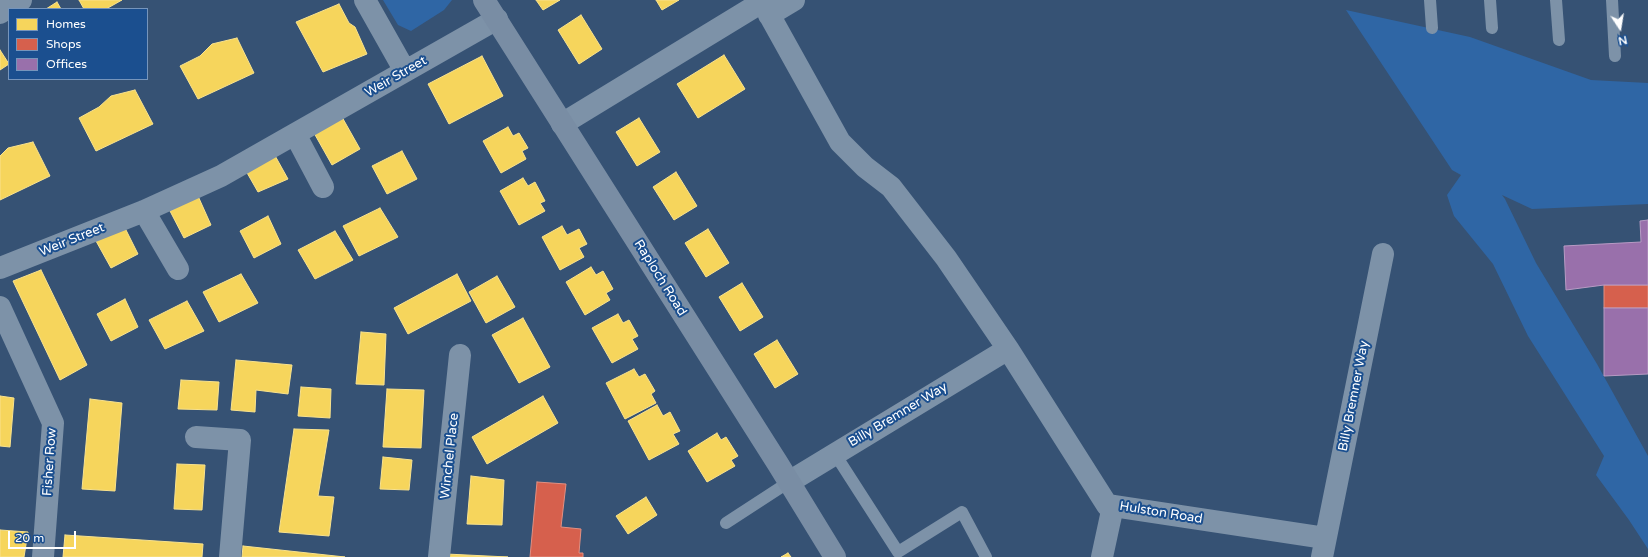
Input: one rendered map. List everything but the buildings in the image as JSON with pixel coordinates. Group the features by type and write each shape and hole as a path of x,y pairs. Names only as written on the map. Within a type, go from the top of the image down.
{"street":[{"path":"8,8 21,0"},
{"path":"365,0 405,72"},
{"name":"Raploch Road","path":"484,0 835,557"},
{"path":"562,124 764,5 794,0"},
{"name":"Hulston Road","path":"764,5 840,142 865,167 891,187 946,258 1008,349 1107,505 1324,548"},
{"name":"Weir Street","path":"0,268 144,211 221,176 496,19"},
{"path":"295,134 323,187"},
{"path":"144,211 178,269"},
{"name":"Billy Bremner Way","path":"1324,548 1383,254"},
{"name":"Fisher Row","path":"0,306 54,423 44,557"},
{"name":"Billy Bremner Way","path":"789,482 1008,349"},
{"name":"Winchel Place","path":"439,557 460,355"},
{"path":"196,437 240,440 230,557"},
{"path":"1102,557 1113,506"}],"lane":[{"path":"1430,0 1432,28"},
{"path":"1490,0 1492,28"},
{"path":"1556,0 1559,40"},
{"path":"1612,0 1615,56"},
{"path":"835,454 898,552 962,512 986,557"},
{"path":"726,523 789,482"}],"shaded area":[{"path":"383,0 452,0 444,10 411,31 398,25"},
{"path":"1346,10 1470,37 1591,80 1648,83 1648,204 1532,209 1502,195 1536,263 1597,364 1648,456 1648,549 1596,475 1604,456 1528,336 1493,264 1454,216 1447,195 1461,175 1452,170"}]}
